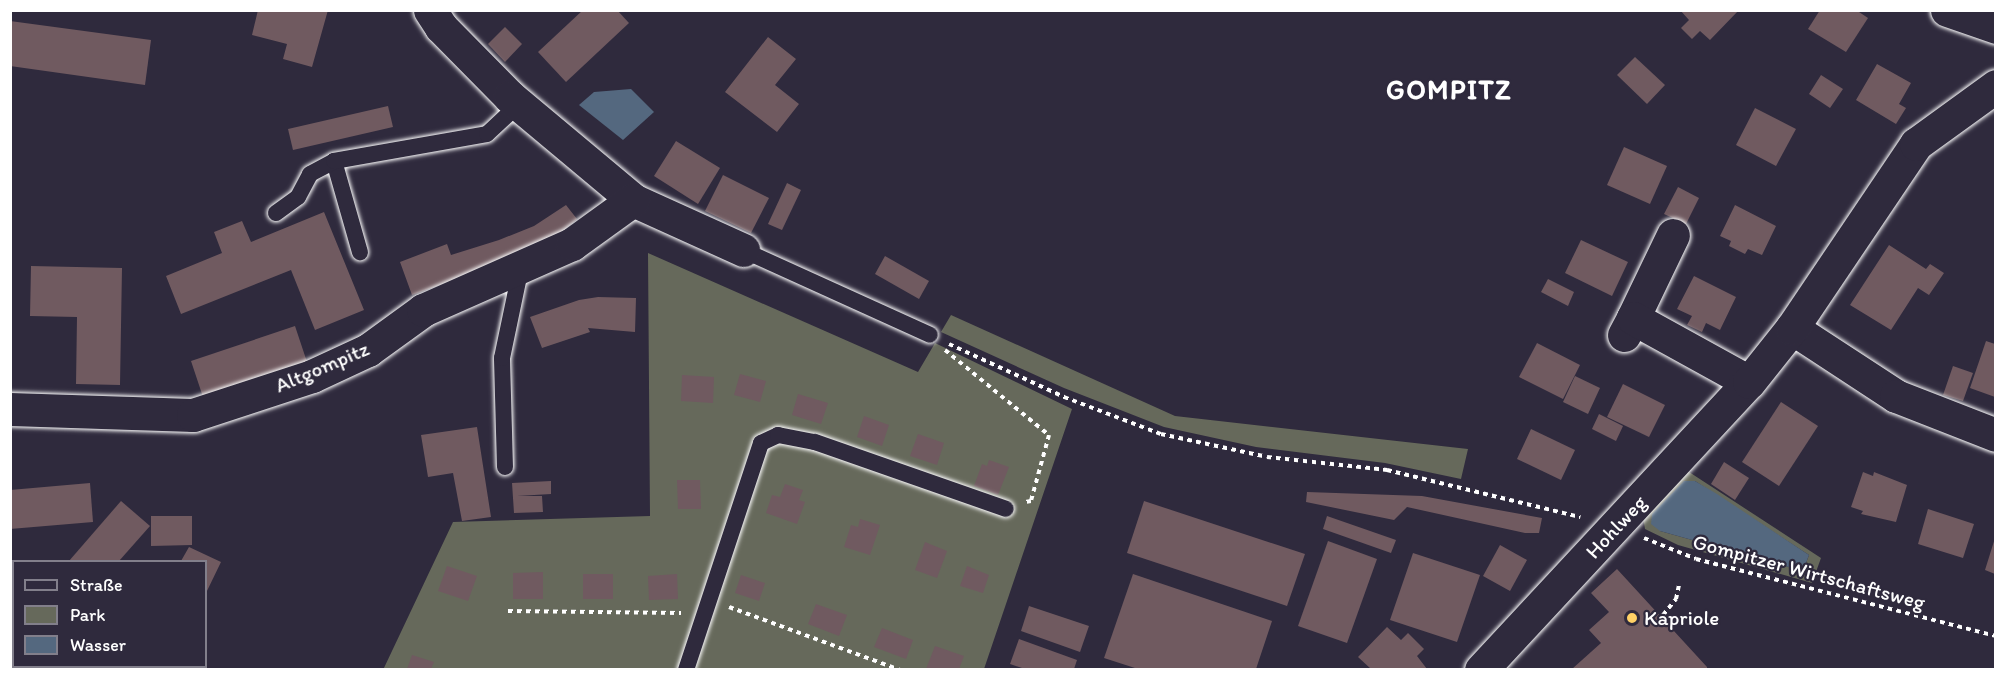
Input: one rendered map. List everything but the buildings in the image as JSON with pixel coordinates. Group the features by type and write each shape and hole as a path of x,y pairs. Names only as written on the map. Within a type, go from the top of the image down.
{"street":[{"path":"430,10 441,27 518,105 633,200 743,250"},
{"path":"1947,10 1995,27"},
{"name":"Hohlweg","path":"1481,669 1617,527 1749,382 1792,328 1916,144 1995,86"},
{"name":"Altgompitz","path":"10,409 193,415 312,376 368,350 423,310 572,244 633,200"},
{"path":"1673,235 1629,327 1749,382"},
{"path":"1792,328 1896,396 1995,435"}],"lane":[{"path":"276,213 298,197 310,174 334,161 487,134 518,105"},
{"path":"334,161 360,252"},
{"path":"743,250 930,335"},
{"path":"505,466 502,358 521,267"},
{"path":"686,669 761,443 778,435 815,442 1006,509"}],"path":[{"path":"930,335 967,370 1049,435 1031,501 1006,509"},
{"name":"Gompitzer Wirtschaftsweg","path":"930,335 1064,397 1161,434 1267,457 1398,472 1617,527 1696,559 1995,636"},
{"path":"1663,615 1676,599 1679,585"},
{"path":"508,611 707,606 900,669"}],"green space":[{"path":"648,253 918,372 935,343 1072,409 984,669 383,670 453,522 650,516"},
{"path":"951,315 1175,416 1468,449 1461,479 1385,463 1256,447 1164,427 1064,388 941,332"},
{"path":"1686,470 1821,558 1812,583 1678,545 1645,529 1643,517","holes":["1695,481 1809,555 1803,571 1660,531"]}],"water":[{"path":"631,89 654,112 623,140 579,105 594,92"},
{"path":"1684,481 1695,481 1717,494 1809,555 1803,571 1660,531 1651,524 1652,514"}],"place":[{"name":"Kapriole","path":"1632,618"}],"district":[{"name":"GOMPITZ","path":"1449,90"}]}
